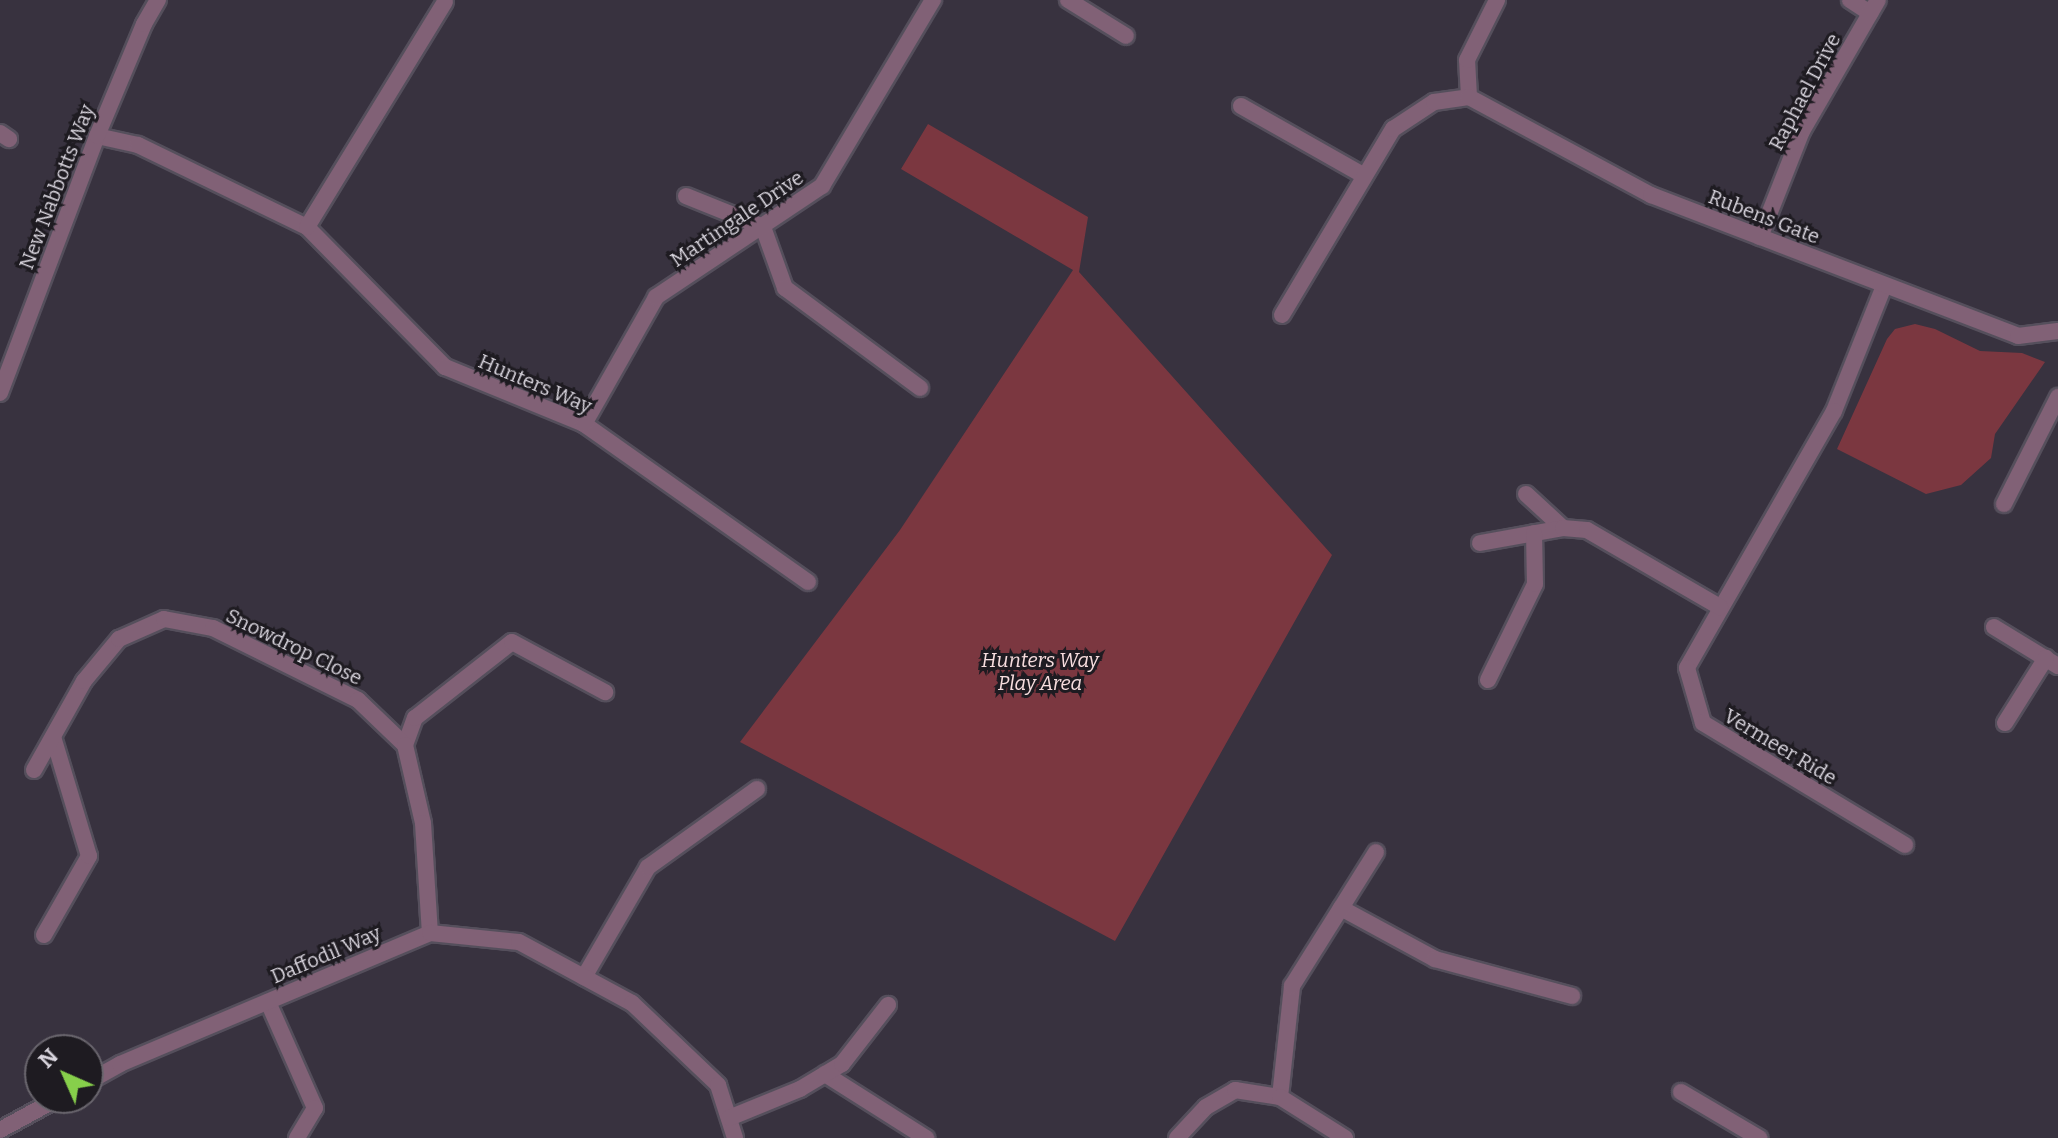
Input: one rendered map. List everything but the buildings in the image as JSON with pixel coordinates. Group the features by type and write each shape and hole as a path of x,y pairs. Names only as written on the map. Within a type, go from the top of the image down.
{"street":[{"name":"New Nabbotts Way","path":"0,393 97,136 144,24 158,0"},
{"name":"Martingale Drive","path":"584,424 656,297 822,186 933,0"},
{"path":"1068,0 1126,36"},
{"path":"1282,315 1393,129 1434,102 1469,97 1467,60 1497,0"},
{"name":"Raphael Drive","path":"1760,237 1802,131 1874,6 1850,0"},
{"path":"307,227 445,2"},
{"name":"Rubens Gate","path":"1469,97 1651,195 2018,336 2058,331"},
{"path":"1241,106 1363,175"},
{"name":"Hunters Way","path":"97,136 138,145 307,227 445,367 584,424 808,582"},
{"path":"686,196 763,227 785,288 920,388"},
{"name":"Vermeer Ride","path":"1884,286 1834,411 1687,668 1701,721 1905,845"},
{"path":"2004,504 2058,397"},
{"path":"1526,494 1563,528"},
{"path":"1480,543 1563,528 1587,530 1720,607"},
{"path":"1488,680 1535,584 1534,533"},
{"name":"Snowdrop Close","path":"34,770 84,681 119,639 164,619 213,628 358,700 405,745"},
{"path":"1994,627 2052,662 2005,723"},
{"path":"430,933 423,823 405,745 415,718 512,642 605,692"},
{"path":"44,935 89,856 53,737"},
{"path":"584,977 648,867 757,789"},
{"path":"1280,1097 1292,986 1376,852"},
{"path":"1341,908 1435,959 1572,996"},
{"name":"Daffodil Way","path":"104,1073 430,933 519,942 632,1003 718,1085 735,1138"},
{"path":"268,1002 315,1108 297,1138"},
{"path":"729,1118 800,1089 842,1064 888,1005"},
{"path":"825,1074 926,1138"},
{"path":"1177,1138 1206,1107 1235,1090 1280,1097 1345,1138"},
{"path":"1681,1092 1730,1131 1759,1138"},
{"path":"0,1130 30,1114"}],"green space":[{"name":"Hunters Way Play Area","path":"928,124 1088,217 1079,272 1332,555 1115,941 740,742 900,530 1073,270 901,169"},
{"path":"1915,324 1935,329 1980,351 2022,353 2045,362 1995,434 1991,458 1961,485 1926,494 1837,449 1887,339 1895,329"}]}
